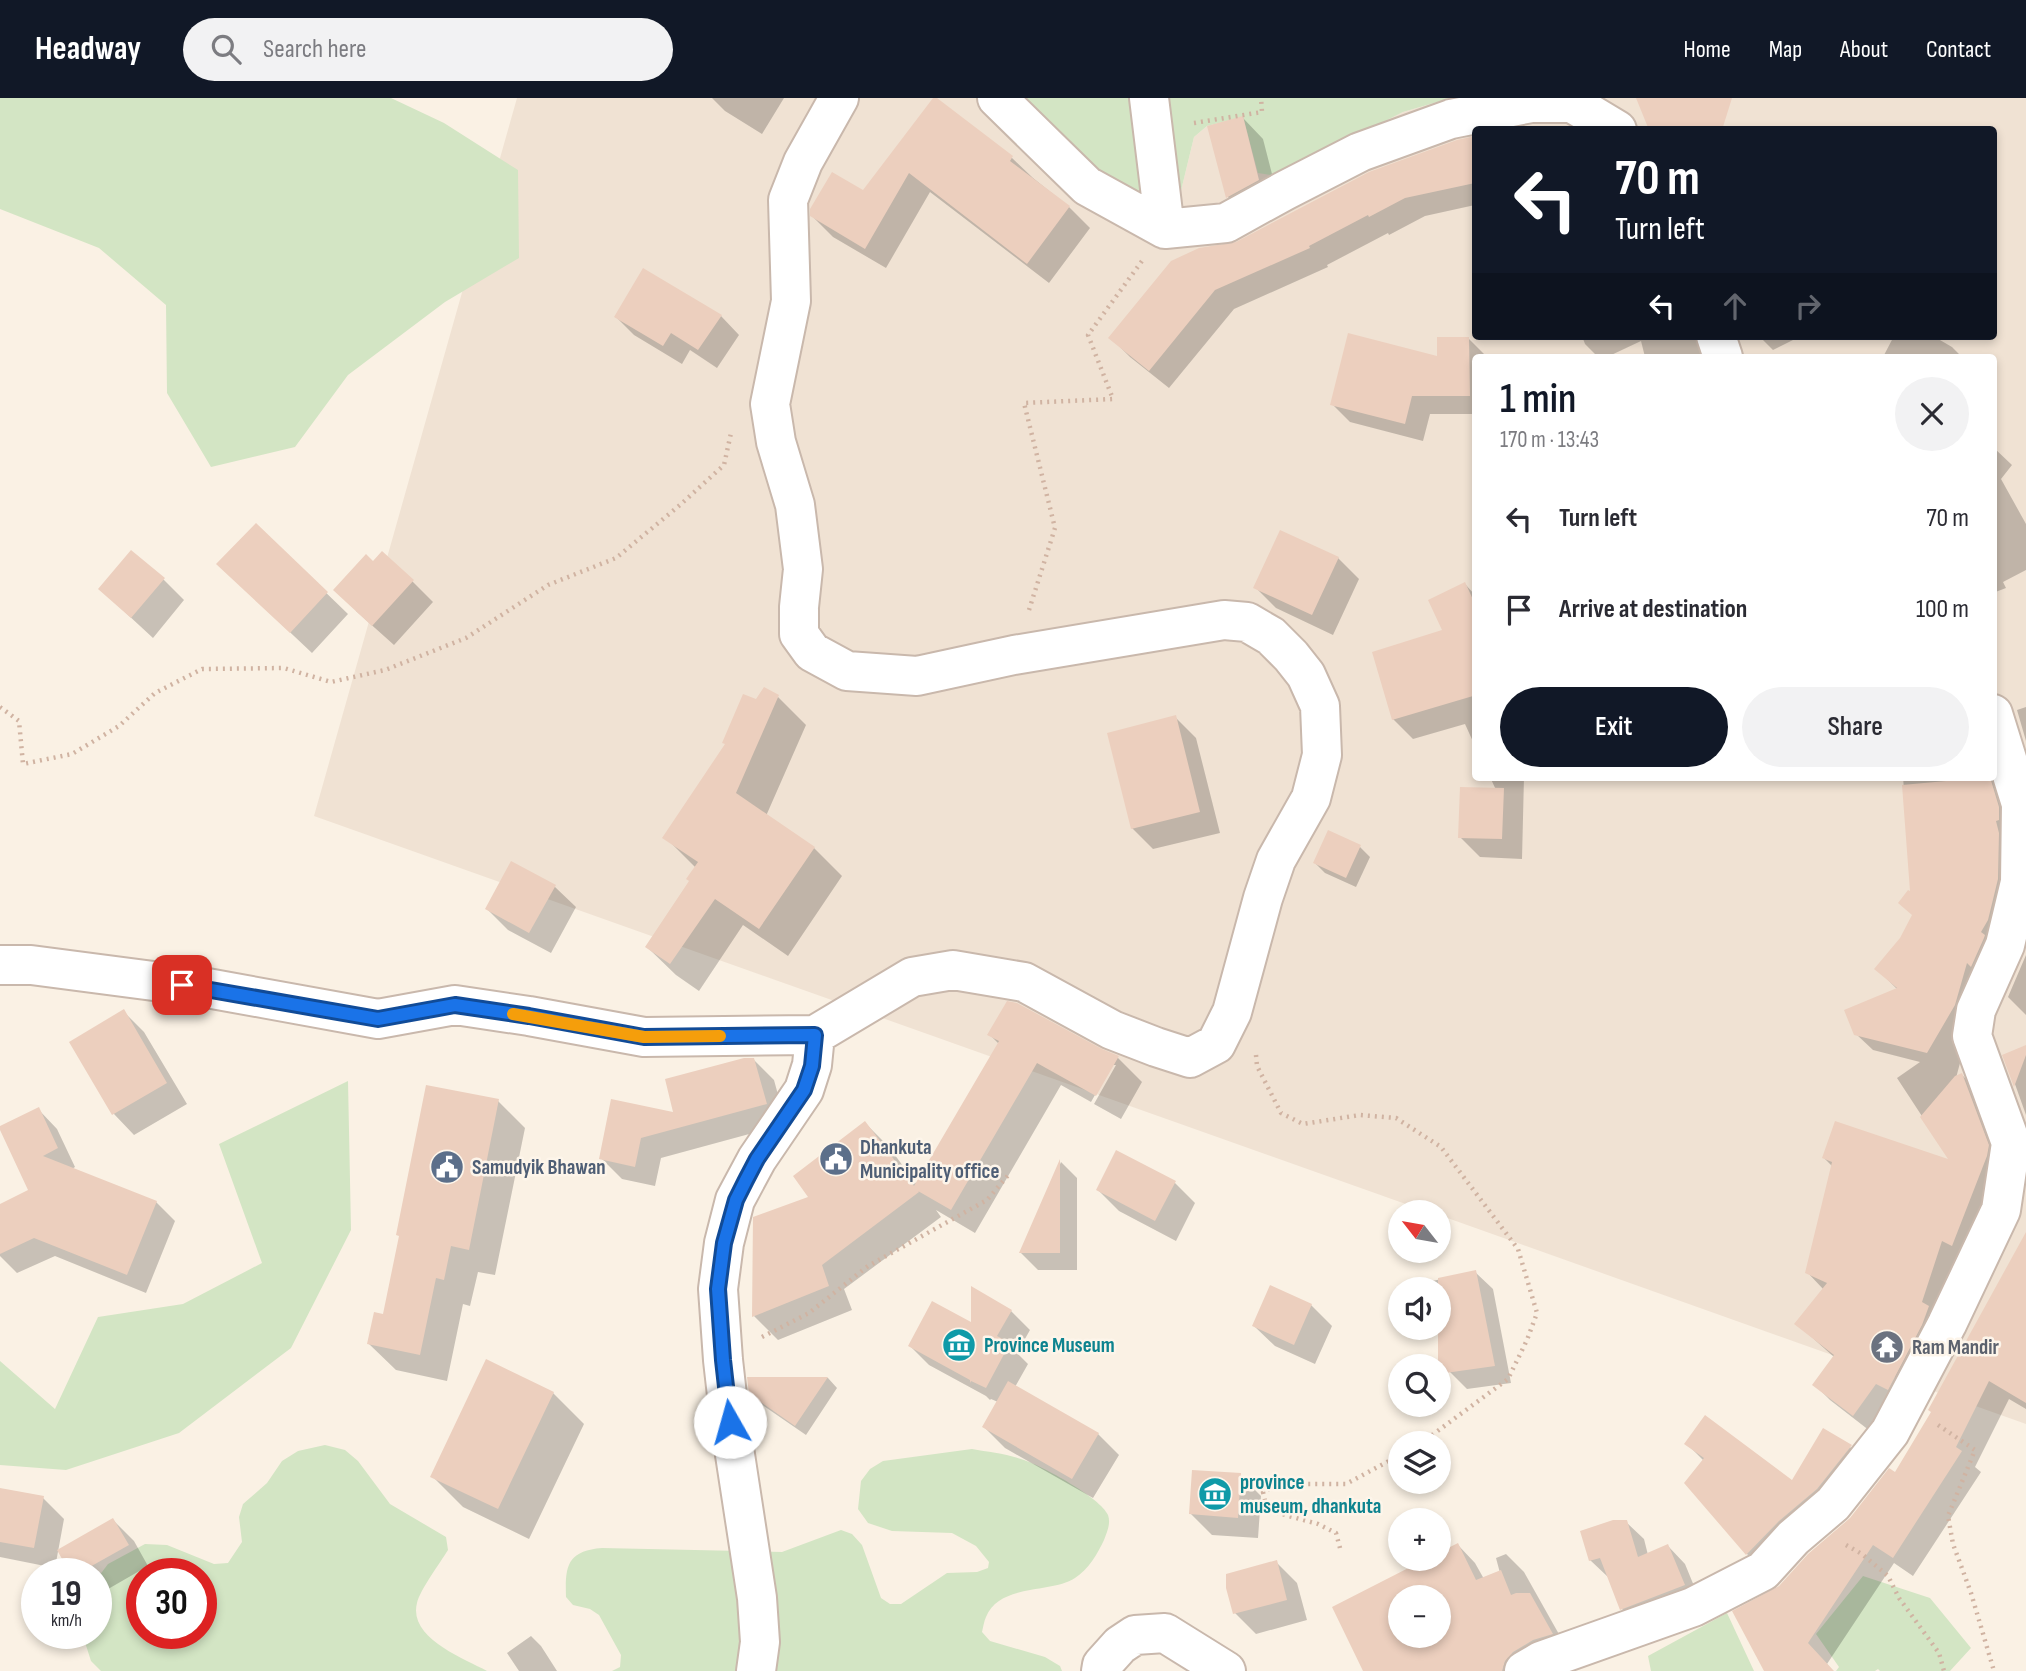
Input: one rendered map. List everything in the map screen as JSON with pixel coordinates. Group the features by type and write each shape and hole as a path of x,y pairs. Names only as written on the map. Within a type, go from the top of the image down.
{"street":[{"path":"0,965 31,965 207,988 378,1019 455,1005 644,1037 815,1035 912,976 953,970 1024,982 1112,1030 1190,1058 1216,1044 1232,1012 1276,860 1311,798 1322,755 1320,706 1306,675 1271,636 1247,622 1224,620 1014,655 917,676 847,671 812,652 799,634 803,569 795,505 776,442 770,404 791,301 788,200 803,162 839,98"},
{"path":"997,98 1087,186 1165,229 1226,223 1360,152 1451,119 1531,103 1572,103 1610,126"},
{"path":"1149,98 1165,229"},
{"path":"1524,1671 1541,1661 1693,1607 1763,1571 1793,1538 1833,1504 1890,1432 1947,1324 2001,1210 2011,1143 1972,1036 1976,1010 2005,944 2020,882 2021,804 1997,726"},
{"path":"1976,1010 2026,959"},
{"path":"756,1671 760,1642 757,1598 730,1422 718,1289 724,1243 736,1200 757,1159 804,1090 812,1066 815,1035"},
{"path":"1101,1671 1102,1665 1120,1645 1135,1635 1165,1633 1226,1671"}],"path":[{"path":"1194,134 1194,122 1262,112 1261,98"},
{"path":"1014,655 1055,528 1024,403 1113,399 1088,335 1165,229"},
{"path":"0,707 19,721 23,764 72,754 119,726 155,693 202,669 284,668 331,682 386,670 466,638 548,585 615,558 724,465 737,409 770,404"},
{"path":"1256,1054 1257,1066 1281,1113 1303,1124 1360,1115 1396,1118 1441,1147 1518,1250 1537,1313 1527,1340 1508,1379 1438,1431"},
{"path":"723,1360 775,1329 809,1313 868,1266 987,1200 1010,1172"},
{"path":"1934,1423 1975,1450 1948,1516 1953,1544 1994,1671"},
{"path":"1340,1548 1336,1534 1318,1524 1267,1510 1263,1492 1280,1484 1346,1484 1388,1461"},
{"path":"1808,1525 1862,1554 1888,1576 1899,1598 1939,1653 1944,1671"}],"shaded area":[{"path":"517,98 975,98 1088,174 1106,174 1144,195 1179,199 1194,137 1207,126 1243,116 1277,176 1403,112 1451,98 2026,98 2026,1424 1451,1219 1451,1200 1394,1200 314,816"}],"green space":[{"path":"0,98 391,98 444,123 518,170 519,258 445,302 348,375 295,447 211,467 167,393 166,305 99,248 0,209"},
{"path":"975,98 1451,98 1403,112 1277,176 1258,173 1243,117 1207,126 1194,137 1179,199 1144,195 1106,174 1088,174"},
{"path":"348,1081 351,1230 291,1348 179,1433 66,1470 0,1465 0,1361 55,1409 98,1317 183,1304 262,1263 219,1144"},
{"path":"325,1445 345,1450 358,1461 390,1504 446,1537 448,1550 419,1598 416,1615 421,1627 440,1645 487,1671 101,1671 91,1661 87,1649 112,1649 112,1562 145,1544 167,1545 199,1558 126,1558 126,1649 217,1649 217,1564 228,1563 242,1542 239,1517 243,1504 267,1483 282,1461 298,1451"},
{"path":"972,1449 1012,1456 1044,1469 1083,1492 1108,1515 1109,1525 1104,1540 1080,1575 1065,1583 1002,1599 993,1606 985,1620 982,1632 990,1641 1045,1657 1060,1666 1062,1671 612,1671 620,1667 621,1655 599,1615 590,1609 573,1605 566,1597 566,1577 570,1562 590,1550 602,1548 782,1552 841,1530 852,1534 862,1545 881,1598 890,1604 901,1604 947,1573 977,1572 988,1568 989,1562 976,1546 952,1533 892,1531 868,1523 858,1509 861,1481 870,1469 883,1461"},
{"path":"1863,1576 1930,1598 1971,1648 1950,1671 1836,1671 1839,1667 1816,1634"},
{"path":"1727,1613 1754,1671 1651,1671 1648,1656"}],"building":[{"path":"933,98 937,98 1013,156 1010,161 1070,206 1027,264 909,173 865,249 810,216 810,209 832,172 863,190"},
{"path":"1636,98 1732,98 1723,126 1647,126"},
{"path":"1243,116 1259,180 1226,198 1207,126"},
{"path":"1472,137 1472,184 1405,198 1309,246 1310,248 1215,290 1149,371 1108,338 1171,261 1199,248 1236,242 1369,172"},
{"path":"643,268 722,315 698,350 671,333 663,346 614,317"},
{"path":"1348,333 1437,356 1437,337 1469,337 1470,396 1412,396 1405,424 1330,405"},
{"path":"256,523 328,592 290,633 216,564"},
{"path":"1280,530 1339,557 1312,615 1253,588"},
{"path":"131,550 165,578 131,618 98,589"},
{"path":"382,551 414,580 372,626 333,590 366,554 373,561"},
{"path":"1465,582 1472,597 1472,696 1392,720 1372,652 1442,630 1428,600"},
{"path":"764,687 779,695 736,793 815,847 759,929 715,899 670,964 645,947 689,881 686,879 698,862 662,838 725,744 722,743 743,694 756,699"},
{"path":"1176,715 1200,812 1131,829 1107,733"},
{"path":"1991,781 1999,807 1999,820 1996,821 1999,833 1998,879 1988,920 1981,932 1985,935 1971,967 1967,963 1955,1005 1927,1053 1854,1035 1844,1010 1897,988 1874,969 1900,938 1912,915 1898,903 1908,890 1910,891 1902,785"},
{"path":"1460,787 1504,788 1502,839 1458,838"},
{"path":"1328,830 1361,845 1346,878 1313,863"},
{"path":"511,861 556,885 529,933 485,909"},
{"path":"1007,1001 1017,1003 1119,1056 1096,1096 1037,1063 951,1210 918,1191 822,1265 829,1286 752,1317 753,1217 808,1197 793,1176 865,1121 914,1186 999,1041 987,1035"},
{"path":"124,1009 167,1083 112,1115 69,1042"},
{"path":"2026,1045 2026,1055 2014,1087 2002,1055"},
{"path":"744,1058 754,1058 767,1104 641,1138 635,1167 599,1159 611,1099 673,1112 665,1079"},
{"path":"1962,1073 1989,1145 1987,1156 1952,1246 1942,1241 1922,1302 1929,1306 1922,1325 1888,1390 1876,1384 1853,1416 1812,1385 1834,1355 1794,1324 1827,1283 1805,1273 1832,1162 1822,1158 1835,1121 1948,1159 1920,1117 1955,1076"},
{"name":"Samudyik Bhawan","path":"426,1085 499,1099 469,1250 451,1246 444,1280 436,1278 420,1355 367,1344 374,1312 383,1314"},
{"path":"39,1107 58,1148 43,1156 157,1201 127,1275 34,1238 0,1254 0,1204 28,1190 0,1126"},
{"path":"1116,1150 1176,1181 1155,1221 1096,1190"},
{"path":"1060,1159 1060,1253 1019,1253"},
{"path":"2026,1232 2026,1403 1989,1381 1956,1447 1962,1451 1893,1558 1873,1545 1808,1643 1834,1671 1764,1671 1732,1611 1779,1586 1808,1554 1850,1518 1889,1468 1895,1472 1931,1412 1928,1410"},
{"path":"1476,1270 1495,1366 1451,1372 1451,1354 1438,1354 1438,1340 1451,1340 1451,1277 1443,1277"},
{"path":"1270,1285 1312,1304 1294,1345 1252,1326"},
{"name":"Province Museum","path":"971,1286 1012,1310 997,1336 1010,1343 986,1388 971,1381 970,1383 970,1380 908,1346 932,1301 971,1322"},
{"path":"486,1359 554,1392 498,1509 430,1477"},
{"path":"747,1377 828,1377 795,1426 749,1394"},
{"path":"1008,1381 1099,1433 1072,1479 982,1427"},
{"path":"1705,1415 1792,1480 1823,1428 1852,1445 1817,1489 1779,1521 1746,1555 1684,1483 1704,1458 1684,1444"},
{"name":"province museum, dhankuta","path":"1192,1470 1241,1473 1238,1518 1189,1514"},
{"path":"0,1488 44,1496 34,1548 0,1542"},
{"path":"113,1518 129,1545 106,1558 62,1558 57,1550"},
{"path":"1613,1520 1627,1520 1638,1557 1668,1544 1685,1585 1620,1610 1600,1558 1589,1561 1580,1531"},
{"path":"1458,1543 1476,1580 1501,1570 1511,1595 1530,1593 1553,1634 1533,1640 1513,1652 1505,1661 1502,1671 1363,1671 1332,1607 1402,1571 1451,1571 1451,1546"},
{"path":"1277,1560 1287,1600 1233,1614 1226,1588 1226,1574"}],"slow traffic":[{"path":"513,1014 644,1037 720,1036"}],"place":[{"name":"Dhankuta Municipality office","path":"836,1159"},
{"name":"Samudyik Bhawan","path":"447,1167"},
{"name":"Province Museum","path":"959,1345"},
{"name":"Ram Mandir","path":"1887,1347"},
{"name":"province museum, dhankuta","path":"1215,1494"}],"route":[{"path":"182,985 378,1019 455,1005 644,1037 815,1035 812,1066 804,1090 757,1159 746,1180 736,1200 724,1243 718,1289 730,1422"}]}
